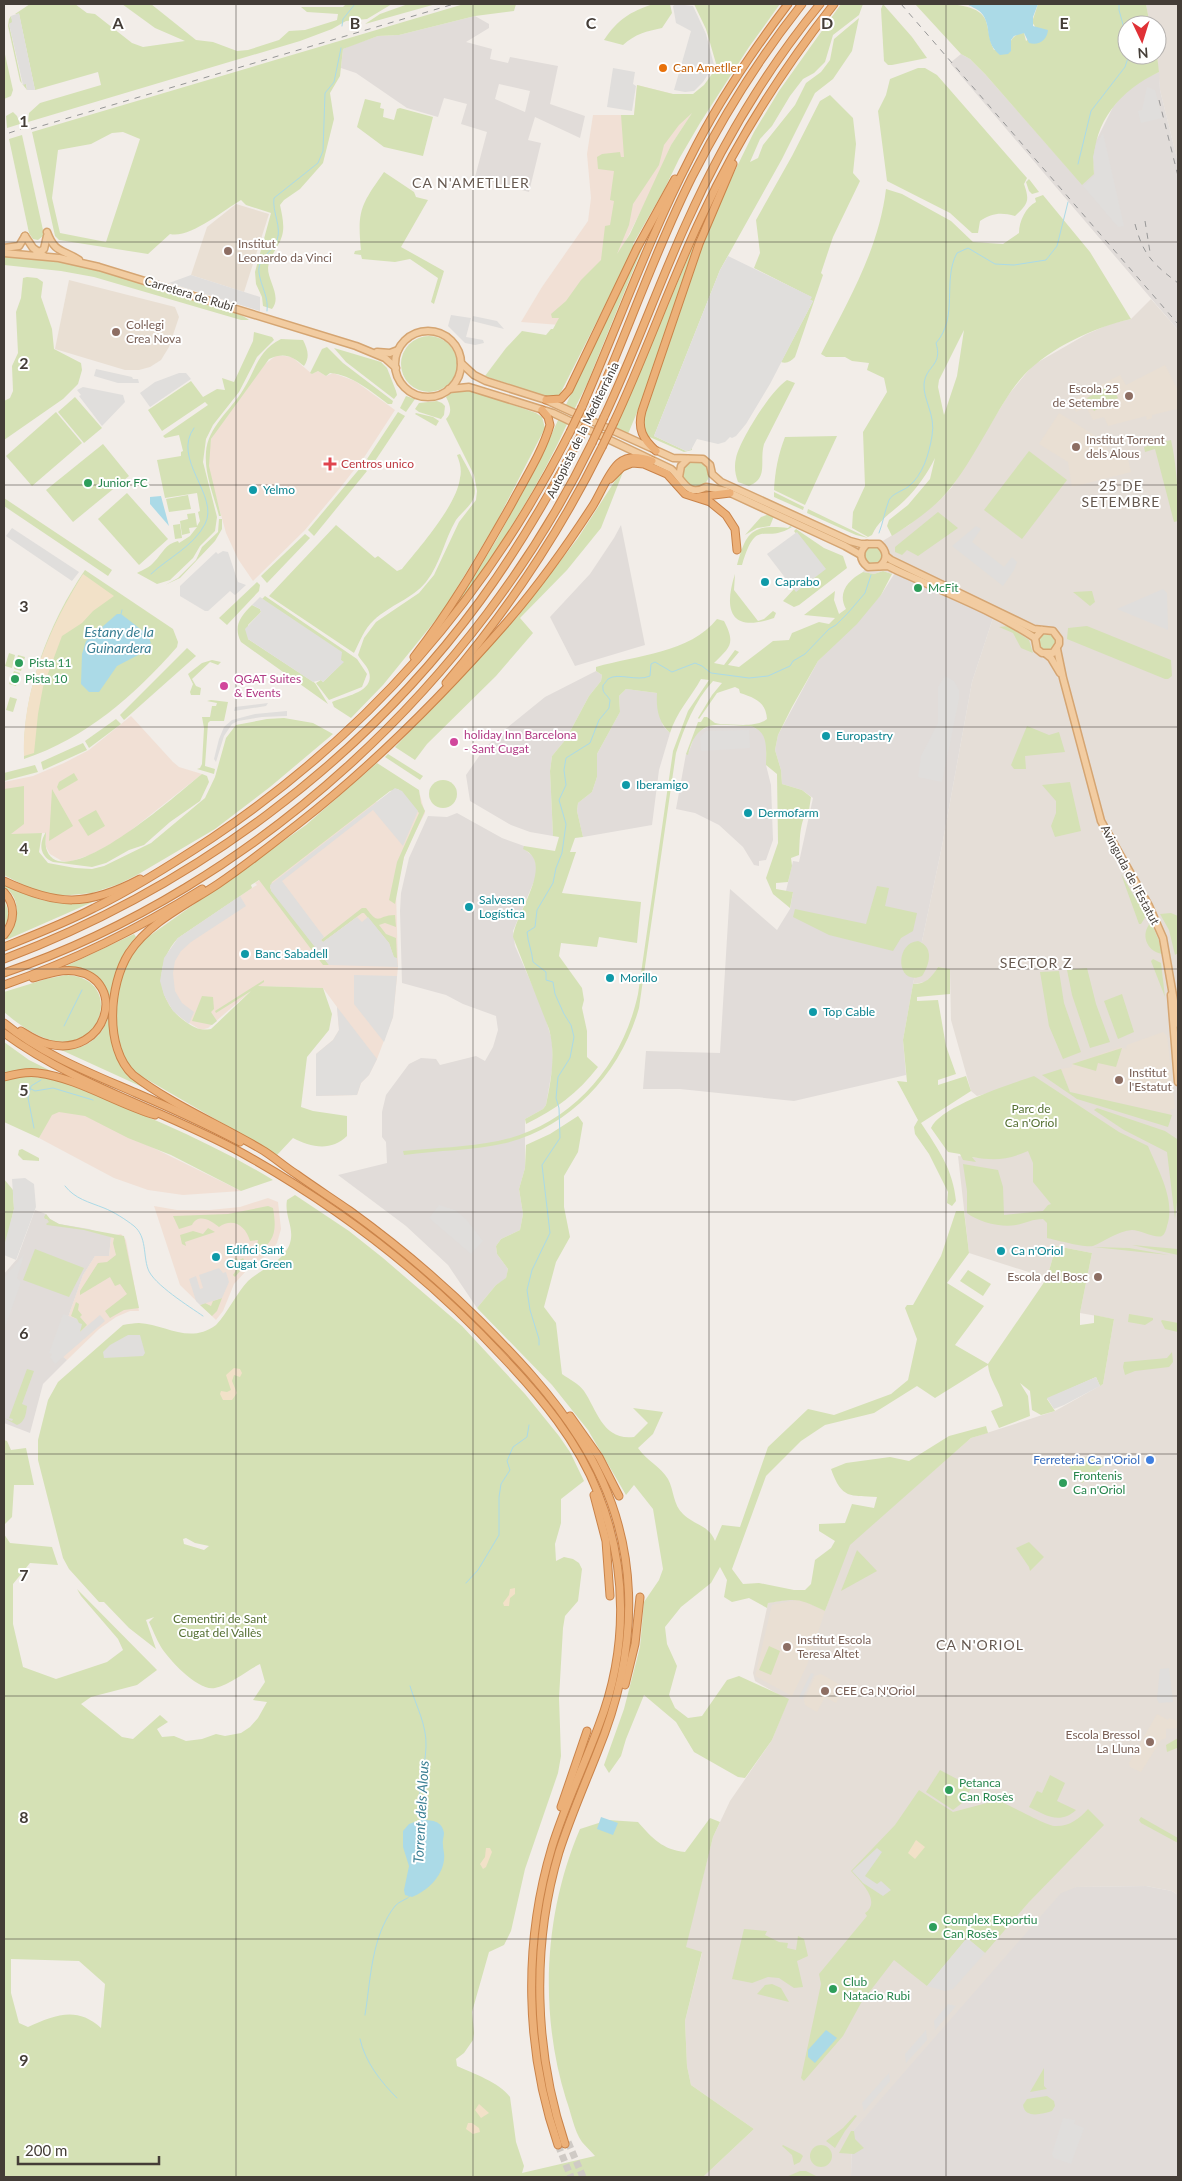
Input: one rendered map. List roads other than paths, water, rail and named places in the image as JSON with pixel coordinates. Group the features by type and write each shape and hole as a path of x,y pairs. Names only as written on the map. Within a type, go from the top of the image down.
{"highway":[{"path":"546,400 561,399 569,390 637,248 684,163 749,59 788,4"},
{"name":"Autopista de la Mediterrània","path":"4,959 105,915 179,874 259,821 313,778 359,737 413,682 480,601 542,508 592,412 663,242 692,178 747,80 802,4"},
{"name":"Autopista de la Mediterrània","path":"4,973 86,939 131,917 199,878 295,811 371,745 434,679 494,604 538,541 592,443 708,177 753,98 788,46 820,4"},
{"path":"390,744 471,653 516,594 567,514 614,422 702,214 755,116 793,57 834,4"},
{"path":"656,451 645,440 641,431 642,411 698,244 718,195 755,116"},
{"path":"4,947 96,908 150,878 240,819 288,783 378,702 425,651 474,590 525,515 570,432 656,230 689,158 709,123"},
{"path":"378,702 437,627 472,574 522,484 548,432 550,421 542,410"},
{"path":"587,1731 553,1831 537,1914 533,1954 532,2013 541,2084 564,2144 548,2077 542,2033 540,1986 544,1928 550,1890 564,1837 613,1713 624,1672 629,1628 628,1581 624,1547 613,1508 596,1467 575,1431 553,1400 501,1342 438,1282 364,1222 266,1153 133,1075 119,1056 114,1035 116,987 125,959 148,931 220,882 319,807 411,726 512,616 543,578 614,468 625,459 640,457 652,461"},
{"path":"607,481 626,464 638,462 667,474 680,491 716,506 730,520 736,532 736,550"},
{"path":"695,497 730,493"},
{"path":"14,982 141,924 255,856"},
{"path":"4,881 48,898 65,900 87,899 126,886 182,858"},
{"path":"4,892 9,899 13,912 12,922 4,935"},
{"path":"4,985 55,972 75,971 89,976 99,986 106,1001 102,1023 87,1039 64,1046 39,1041 4,1021"},
{"path":"4,1021 27,1040 57,1058 193,1118 296,1175"},
{"path":"4,1033 57,1067 179,1121 244,1154 358,1227 406,1265 469,1322 516,1371 557,1420 578,1452 599,1494 613,1539 620,1586 620,1634 616,1668 608,1701 561,1821 544,1878"},
{"path":"4,1077 37,1072 70,1082 135,1109 179,1121"},
{"path":"553,1400 566,1411 588,1440 604,1465 619,1496"},
{"path":"578,1452 594,1494 604,1529 610,1596"},
{"path":"613,1713 622,1697 630,1668 635,1644 640,1597"}],"main road":[{"path":"4,248 19,246 25,236 36,254 46,243 47,232 53,246 58,251 82,262"},
{"name":"Carretera de Rubí","path":"4,253 36,254 82,262 371,352"},
{"path":"371,352 390,353 398,350 411,337 420,333 433,332 451,341 458,350 461,363 459,376 449,389"},
{"path":"396,368 398,350"},
{"path":"371,352 388,360 396,368 403,385 416,395 432,397 449,389 469,387 542,410 652,461 671,470 691,490 696,491 710,483 712,474 710,465 703,459 678,460 546,400 486,381 474,375 461,363"},
{"path":"679,477 681,466 688,460"},
{"path":"712,474 721,482 850,541 879,544 885,550 886,556 880,566"},
{"path":"706,487 717,488 730,493 861,555"},
{"path":"867,544 863,548 861,555 862,561 868,567 880,566 894,569 964,600 1016,626 1035,638 1037,649 1046,654 1053,653 1060,644 1057,634 1049,630 1034,629 886,556"},
{"path":"1035,638 1042,630"},
{"name":"Avinguda de l'Estatut","path":"1057,649 1101,821 1156,920 1165,947 1178,1024"},
{"name":"Avinguda de l'Estatut","path":"1046,654 1051,658 1063,678"},
{"name":"Avinguda de l'Estatut","path":"1172,986 1171,999 1178,1082"}],"water":[{"path":"967,4 1038,4 1033,17 1033,26 1048,30 1046,37 1039,43 1033,44 1029,43 1024,33 1014,36 1011,40 1011,51 1008,54 1000,55 992,45 983,15"},
{"path":"161,496 169,526 150,504 150,497"},
{"name":"Estany de la Guinardera","path":"117,614 121,614 147,634 151,643 144,652 117,666 99,692 89,692 81,684 82,654 86,641"},
{"path":"601,1817 618,1823 613,1835 597,1829"},
{"path":"420,1820 432,1821 441,1825 444,1833 444,1858 443,1866 433,1883 412,1897 405,1895 404,1890 409,1866 403,1847 403,1831 409,1824"},
{"path":"826,2030 837,2038 815,2063 808,2057 808,2050"}],"waterway":[{"path":"342,26 343,19 355,4"},
{"name":"Torrent dels Alous","path":"1119,4 1120,15"},
{"path":"267,311 267,301 259,268 262,259 275,245 277,240 278,225 274,209 274,198 318,163 323,151 325,93 334,82 341,48"},
{"name":"Torrent dels Alous","path":"1078,164 1091,111 1126,65"},
{"name":"Torrent dels Alous","path":"879,533 889,500 892,496 908,487 918,476 925,464 929,450 933,428 924,384 925,378 936,361 938,351 936,343 943,333 947,322 951,275 957,253 968,248 995,264 1014,265 1046,260 1057,246 1068,202"},
{"path":"151,574 188,545 205,524 208,513 206,502 191,465 188,452 188,440 194,428"},
{"name":"Torrent dels Alous","path":"539,1345 527,1290 532,1270 550,1233 542,1165 560,1138 559,1108 556,1098 558,1077 570,1058 574,1037 571,1025 555,994 553,982 546,980 546,972 533,962 527,932 535,927 537,910 553,883 562,853 566,824 559,800 566,785 564,770 566,758 590,743 599,720 609,708 610,700 603,688 608,679 617,676 645,678 650,676 651,664 655,662 672,672 695,663 711,673 749,678 768,676 790,666 793,661 805,654 829,629 836,625 865,593 871,575"},
{"path":"121,614 122,610"},
{"path":"64,1026 82,990"},
{"path":"34,1128 28,1098 31,1086 41,1080"},
{"path":"31,1089 35,1091 53,1088 93,1100"},
{"path":"65,1186 78,1197 112,1212 134,1226 141,1235 146,1264 151,1275 172,1295 203,1316"},
{"name":"Torrent dels Alous","path":"466,1583 478,1570 499,1535 499,1497 501,1484 510,1470 507,1461 513,1447 527,1437 529,1425"},
{"name":"Torrent dels Alous","path":"410,1686 423,1723 426,1739 419,1802 420,1820"},
{"name":"Torrent dels Alous","path":"365,2015 373,1958 381,1931 395,1906 411,1895"},
{"name":"Torrent dels Alous","path":"360,2039 374,2071 397,2098"}],"tunnel":[{"path":"568,2142 583,2177"},
{"path":"558,2145 571,2177"}],"railway":[{"path":"31,129 454,4"},
{"path":"901,4 1178,324"},
{"path":"1159,100 1178,176"},
{"path":"9,133 21,129"},
{"path":"1145,221 1150,252"},
{"path":"1135,224 1138,235 1150,258 1178,283"}],"place":[{"name":"Can Ametller","path":"663,68"},
{"name":"Institut Leonardo da Vinci","path":"228,251"},
{"name":"Col·legi Crea Nova","path":"116,332"},
{"name":"Escola 25 de Setembre","path":"1129,396"},
{"name":"Institut Torrent dels Alous","path":"1076,447"},
{"name":"Centros unico","path":"330,464"},
{"name":"Junior FC","path":"88,483"},
{"name":"Yelmo","path":"253,490"},
{"name":"Caprabo","path":"765,582"},
{"name":"McFit","path":"918,588"},
{"name":"Pista 11","path":"19,663"},
{"name":"Pista 10","path":"15,679"},
{"name":"QGAT Suites & Events","path":"224,686"},
{"name":"Europastry","path":"826,736"},
{"name":"holiday Inn Barcelona - Sant Cugat","path":"454,742"},
{"name":"Iberamigo","path":"626,785"},
{"name":"Dermofarm","path":"748,813"},
{"name":"Salvesen Logística","path":"469,907"},
{"name":"Banc Sabadell","path":"245,954"},
{"name":"Morillo","path":"610,978"},
{"name":"Top Cable","path":"813,1012"},
{"name":"Institut l'Estatut","path":"1119,1080"},
{"name":"Ca n'Oriol","path":"1001,1251"},
{"name":"Edifici Sant Cugat Green","path":"216,1257"},
{"name":"Escola del Bosc","path":"1098,1277"},
{"name":"Ferreteria Ca n'Oriol","path":"1150,1460"},
{"name":"Frontenis Ca n'Oriol","path":"1063,1483"},
{"name":"Institut Escola Teresa Altet","path":"787,1647"},
{"name":"CEE Ca N'Oriol","path":"825,1691"},
{"name":"Escola Bressol La Lluna","path":"1150,1742"},
{"name":"Petanca Can Rosès","path":"949,1790"},
{"name":"Complex Exportiu Can Rosès","path":"933,1927"},
{"name":"Club Natacio Rubi","path":"833,1989"}],"district":[{"name":"CA N'AMETLLER","path":"471,183"},
{"name":"25 DE SETEMBRE","path":"1121,494"},
{"name":"SECTOR Z","path":"1036,963"},
{"name":"CA N'ORIOL","path":"980,1645"}],"park label":[{"name":"Parc de Ca n'Oriol","path":"1031,1116"},
{"name":"Cementiri de Sant Cugat del Vallès","path":"220,1626"}]}
